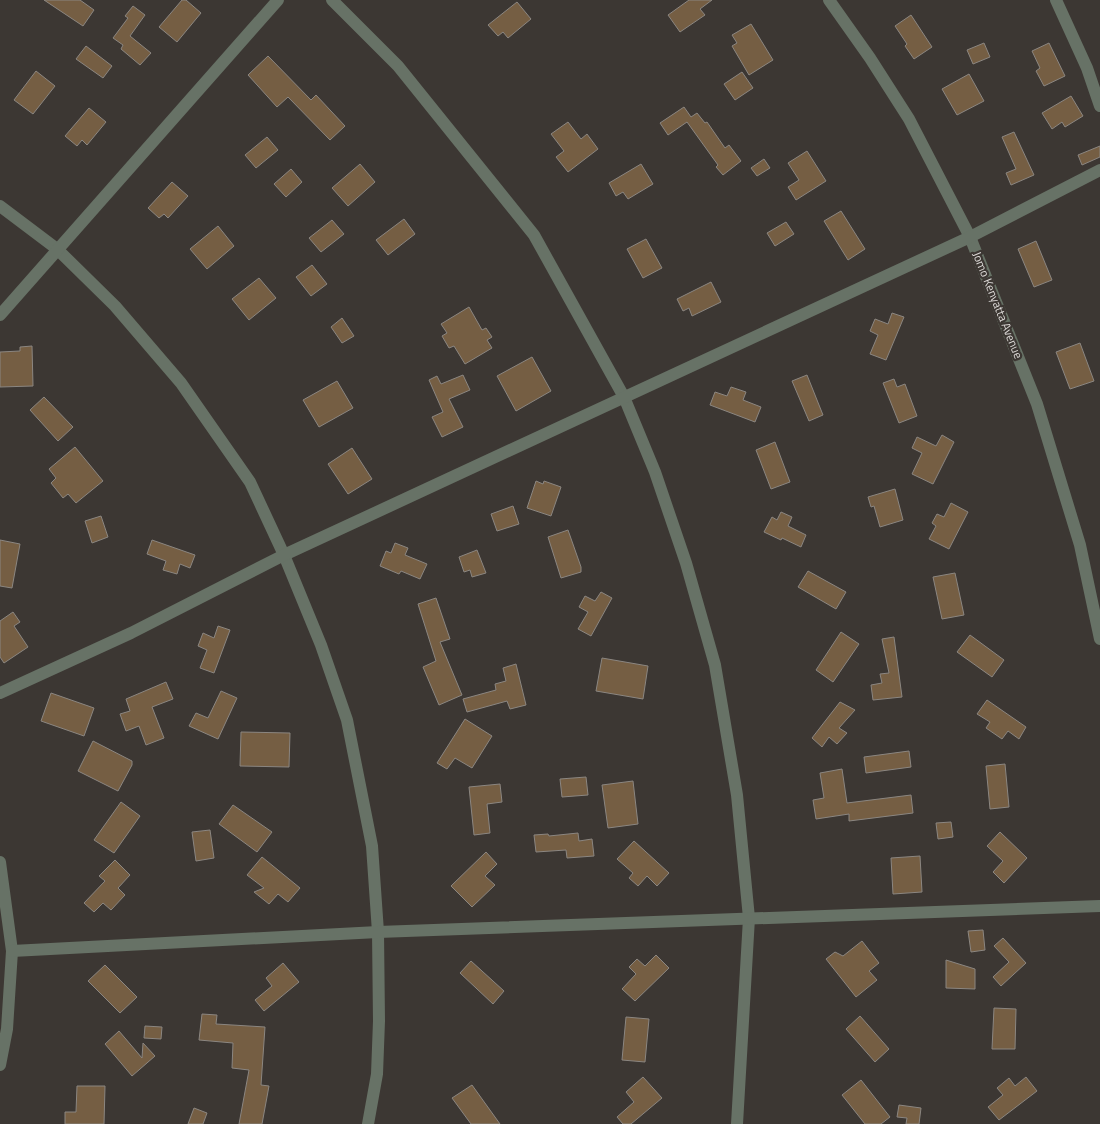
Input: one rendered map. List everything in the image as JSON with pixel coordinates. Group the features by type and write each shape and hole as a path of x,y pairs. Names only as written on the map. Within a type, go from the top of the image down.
{"street":[{"path":"0,315 278,0"},
{"path":"332,0 398,66 534,235 624,397 655,472 677,536 715,665 737,794 748,918 737,1124"},
{"name":"Jomo Kenyatta Avenue","path":"829,0 870,58 909,119 970,237 1037,404 1080,545 1100,639"},
{"path":"1056,0 1088,68 1100,106"},
{"path":"0,693 131,633 284,555 970,237 1100,170"},
{"path":"0,206 57,249 115,306 181,383 250,482 284,555 321,645 347,720 372,846 378,932 377,1074 368,1124"},
{"path":"0,862 12,950 7,1029 0,1065"},
{"path":"12,950 378,932 1100,906"}],"building":[{"path":"44,0 80,0 94,10 83,26"},
{"path":"182,0 186,0 201,13 177,42 159,27"},
{"path":"689,0 712,0 700,9 705,15 680,32 668,15"},
{"path":"517,2 531,19 508,38 503,32 498,36 488,25"},
{"path":"133,6 145,15 130,36 151,53 140,65 121,49 123,45 113,38 128,18 125,16"},
{"path":"911,15 932,47 914,59 895,26"},
{"path":"751,24 773,60 749,75 732,46 737,43 732,35"},
{"path":"984,43 990,57 973,64 967,50"},
{"path":"1049,43 1065,76 1044,86 1036,71 1040,68 1032,51"},
{"path":"86,46 112,66 103,78 76,59"},
{"path":"268,56 311,100 316,95 345,126 330,140 288,97 277,107 248,75"},
{"path":"36,71 55,86 33,114 14,100"},
{"path":"742,72 753,88 735,100 724,84"},
{"path":"969,74 984,101 957,115 942,89"},
{"path":"1071,96 1083,116 1065,127 1062,122 1052,129 1042,113"},
{"path":"684,107 691,117 697,113 705,123 707,122 725,148 729,145 741,161 723,175 687,122 668,135 660,123"},
{"path":"89,108 106,122 87,145 82,140 77,146 65,136"},
{"path":"568,122 581,139 587,134 598,149 568,172 556,157 564,151 551,134"},
{"path":"1014,132 1034,175 1011,185 1006,173 1016,169 1002,137"},
{"path":"267,137 278,150 256,168 245,155"},
{"path":"1100,146 1100,157 1082,165 1078,155"},
{"path":"807,151 826,181 796,200 788,187 799,180 788,163"},
{"path":"764,159 770,168 757,176 751,168"},
{"path":"360,164 375,182 348,206 332,188"},
{"path":"641,164 653,184 628,199 623,192 616,196 609,183"},
{"path":"291,169 302,182 286,197 274,184"},
{"path":"172,182 188,196 168,218 164,214 159,218 148,208"},
{"path":"841,211 865,249 848,260 824,221"},
{"path":"404,219 415,234 388,255 376,240"},
{"path":"332,220 344,234 321,252 309,238"},
{"path":"786,222 794,234 775,246 767,233"},
{"path":"218,226 234,246 207,269 190,249"},
{"path":"646,239 662,268 643,278 627,249"},
{"path":"1036,241 1052,280 1034,287 1018,249"},
{"path":"312,265 327,284 311,296 296,277"},
{"path":"259,278 276,298 249,320 232,299"},
{"path":"711,282 721,302 692,316 689,308 683,311 677,299"},
{"path":"469,307 482,330 486,328 492,337 487,340 492,348 465,364 454,346 449,348 442,336 447,333 441,324"},
{"path":"892,313 904,317 886,360 870,354 878,335 870,331 875,319 888,324"},
{"path":"342,318 354,336 342,343 331,327"},
{"path":"1080,343 1094,381 1070,389 1056,352"},
{"path":"32,346 33,386 0,387 0,352 20,351 20,347"},
{"path":"532,357 551,391 516,411 497,376"},
{"path":"463,375 470,390 449,399 463,427 442,437 432,417 443,412 429,380 437,376 441,384"},
{"path":"807,375 823,415 809,421 792,381"},
{"path":"894,379 897,387 905,384 917,416 899,423 883,383"},
{"path":"337,381 353,408 319,427 303,400"},
{"path":"731,387 746,392 743,400 761,407 755,422 710,405 715,392 727,396"},
{"path":"44,397 73,427 58,441 30,410"},
{"path":"942,435 954,442 933,484 912,474 922,453 912,448 917,437 936,446"},
{"path":"775,442 790,482 771,489 756,450"},
{"path":"75,447 103,481 76,503 68,494 63,498 51,483 56,478 49,469"},
{"path":"352,448 372,479 348,494 328,464"},
{"path":"536,481 543,484 544,481 561,487 551,516 527,508"},
{"path":"895,489 903,520 880,527 874,506 871,507 868,497"},
{"path":"951,503 968,512 949,549 929,539 936,526 932,523 937,514 944,517"},
{"path":"513,506 519,524 497,531 491,514"},
{"path":"781,512 792,517 788,526 806,535 801,547 764,532 772,517 777,520"},
{"path":"101,516 108,537 92,543 85,521"},
{"path":"568,530 581,572 561,578 548,537"},
{"path":"0,540 20,544 12,588 0,586"},
{"path":"152,540 195,555 190,568 180,564 177,574 163,570 166,561 147,554"},
{"path":"395,543 408,548 405,555 427,564 420,579 401,571 399,574 380,566 386,551 391,553"},
{"path":"477,550 486,573 472,577 470,570 464,572 459,557"},
{"path":"808,571 846,592 836,609 798,587"},
{"path":"955,573 964,615 942,619 933,577"},
{"path":"601,592 612,598 591,636 578,629 588,612 579,607 585,596 595,601"},
{"path":"436,598 450,639 440,642 462,695 439,705 423,667 436,661 418,604"},
{"path":"13,612 20,622 14,626 28,647 4,663 0,657 0,621"},
{"path":"218,626 230,630 214,673 200,668 207,650 198,646 203,633 214,638"},
{"path":"841,632 859,644 833,682 816,670"},
{"path":"970,635 1004,660 992,677 957,652"},
{"path":"894,637 902,697 873,700 871,685 882,683 880,674 889,673 882,639"},
{"path":"602,658 648,666 643,699 596,691"},
{"path":"516,664 526,705 510,709 507,701 467,712 463,699 496,690 495,684 506,681 503,668"},
{"path":"166,682 173,699 152,707 164,738 146,745 139,726 126,731 120,714 130,711 126,699"},
{"path":"221,691 237,698 218,739 189,726 196,713 208,718"},
{"path":"51,693 94,708 84,736 41,721"},
{"path":"987,700 1026,727 1019,739 1008,731 1002,739 986,728 990,722 977,714"},
{"path":"840,702 855,710 839,728 847,733 837,744 829,737 822,747 812,738"},
{"path":"465,719 492,736 472,768 455,758 447,769 437,763"},
{"path":"241,732 290,733 289,767 240,766"},
{"path":"93,741 132,761 132,765 118,791 78,771"},
{"path":"909,751 911,767 866,773 864,757"},
{"path":"1005,764 1009,807 990,809 986,766"},
{"path":"842,769 847,803 911,795 913,813 849,821 849,814 816,819 813,800 824,798 820,773"},
{"path":"586,777 588,795 562,797 560,779"},
{"path":"633,781 638,824 608,828 602,785"},
{"path":"500,784 502,802 487,804 490,833 474,835 469,787"},
{"path":"121,802 140,816 114,853 94,840"},
{"path":"233,805 272,832 257,852 219,824"},
{"path":"951,822 953,837 938,839 936,823"},
{"path":"210,830 214,858 196,861 192,832"},
{"path":"1000,832 1027,858 1004,883 993,872 1003,861 987,846"},
{"path":"578,833 579,841 592,839 594,856 567,858 566,850 536,852 534,835 548,834 549,836"},
{"path":"634,841 669,873 657,886 647,876 638,886 629,878 633,873 617,859"},
{"path":"486,852 497,864 485,876 495,885 472,907 451,886"},
{"path":"920,856 922,892 893,894 891,858"},
{"path":"262,857 300,888 288,902 278,894 269,904 254,892 264,888 247,875"},
{"path":"115,860 130,875 118,888 125,895 111,910 103,903 94,912 84,903 105,881 99,876"},
{"path":"983,930 985,950 971,952 968,931"},
{"path":"1003,938 1026,963 1001,986 993,977 1009,962 994,946"},
{"path":"862,941 879,963 869,971 877,980 856,997 826,959 835,952 843,956"},
{"path":"656,955 669,968 635,1001 622,989 636,974 629,967 637,959 645,966"},
{"path":"946,960 975,969 975,989 946,988"},
{"path":"471,961 504,991 493,1004 460,973"},
{"path":"283,963 299,982 264,1011 255,1000 272,986 266,978"},
{"path":"105,965 137,997 120,1013 88,981"},
{"path":"994,1008 1016,1009 1015,1049 992,1049"},
{"path":"202,1014 217,1015 216,1024 265,1027 261,1085 269,1086 262,1124 239,1124 249,1070 232,1068 233,1043 199,1040"},
{"path":"860,1016 889,1049 875,1062 846,1029"},
{"path":"626,1017 649,1019 645,1062 622,1060"},
{"path":"145,1026 162,1027 161,1039 144,1038"},
{"path":"119,1031 142,1058 143,1043 155,1056 132,1076 105,1044"},
{"path":"643,1077 662,1098 631,1124 623,1124 617,1117 634,1102 626,1092"},
{"path":"1026,1077 1037,1091 999,1120 988,1107 1003,1095 997,1088 1009,1078 1015,1086"},
{"path":"861,1080 890,1117 881,1124 865,1124 842,1095"},
{"path":"472,1085 500,1124 471,1124 452,1098"},
{"path":"77,1086 105,1086 104,1124 65,1124 65,1112 76,1112"},
{"path":"899,1105 921,1108 919,1124 906,1124 907,1118 897,1117"},
{"path":"194,1108 207,1113 203,1124 188,1124"}]}
